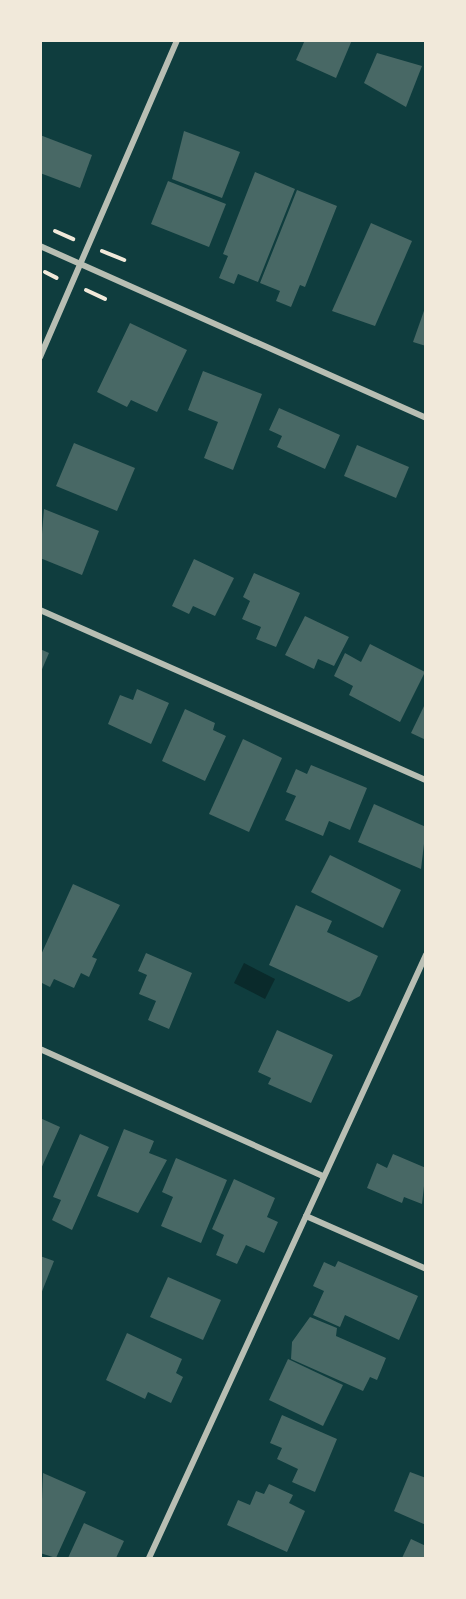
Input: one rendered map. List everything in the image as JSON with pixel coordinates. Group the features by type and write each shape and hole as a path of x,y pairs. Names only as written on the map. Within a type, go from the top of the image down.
{"street":[{"path":"40,357 177,40"},
{"path":"40,246 426,417"},
{"path":"40,610 426,780"},
{"path":"149,1558 426,955"},
{"path":"40,1050 323,1176"},
{"path":"306,1216 426,1269"}],"water":[{"path":"244,963 275,979 265,999 234,983"}],"building":[{"path":"305,40 352,40 336,78 296,60"},
{"path":"377,53 422,66 406,107 364,83"},
{"path":"184,131 240,152 222,198 172,179"},
{"path":"40,135 92,155 80,188 40,173"},
{"path":"255,172 295,189 258,282 238,274 234,284 219,278 228,256 223,254"},
{"path":"168,181 226,204 209,247 151,224"},
{"path":"297,190 337,206 305,287 300,285 291,307 276,301 280,291 260,283"},
{"path":"371,223 412,241 375,326 332,311"},
{"path":"426,308 426,346 413,342"},
{"path":"130,323 187,350 157,412 131,400 127,407 97,392"},
{"path":"203,371 262,394 233,470 204,458 218,422 188,410"},
{"path":"279,408 340,435 325,469 277,447 282,436 269,430"},
{"path":"74,443 135,468 117,511 56,486"},
{"path":"357,445 409,467 396,498 344,476"},
{"path":"44,509 99,531 82,575 40,558"},
{"path":"194,559 234,578 215,616 193,606 189,614 172,606"},
{"path":"254,573 300,593 276,647 256,639 261,627 242,619 250,601 243,597"},
{"path":"305,616 349,637 334,666 318,659 314,669 285,655"},
{"path":"370,644 425,672 400,722 349,695 353,686 334,676 345,653 361,662"},
{"path":"40,649 49,653 40,674"},
{"path":"137,689 169,703 151,744 108,724 120,695 133,700"},
{"path":"426,702 426,740 411,733"},
{"path":"185,709 215,723 213,730 226,736 205,781 162,761"},
{"path":"243,739 282,758 249,832 209,814"},
{"path":"311,765 367,788 350,830 329,821 323,836 285,820 296,796 286,792 296,769 307,774"},
{"path":"374,804 426,827 421,869 358,842"},
{"path":"330,855 401,890 383,928 311,892"},
{"path":"73,884 120,905 92,957 97,959 89,977 81,973 74,988 54,979 50,987 40,982 40,957"},
{"path":"296,905 332,921 327,932 378,956 360,996 349,1002 269,965"},
{"path":"146,953 192,973 169,1029 148,1020 156,1001 139,994 147,975 138,971"},
{"path":"277,1030 333,1055 311,1103 268,1084 271,1078 258,1072"},
{"path":"40,1118 60,1127 40,1171"},
{"path":"124,1129 154,1141 149,1153 167,1160 138,1213 97,1196"},
{"path":"80,1134 109,1147 72,1230 52,1220 61,1200 53,1197"},
{"path":"393,1154 426,1168 422,1204 404,1197 402,1203 367,1188 377,1163 387,1168"},
{"path":"176,1158 227,1180 201,1243 161,1226 173,1197 162,1192"},
{"path":"234,1179 275,1198 267,1217 278,1222 264,1253 246,1245 237,1264 216,1255 224,1235 212,1229"},
{"path":"40,1256 54,1261 41,1294 40,1294"},
{"path":"338,1261 418,1296 399,1340 345,1315 340,1327 313,1315 324,1291 313,1286 324,1262 335,1267"},
{"path":"168,1277 221,1300 203,1340 150,1317"},
{"path":"310,1317 337,1328 336,1336 386,1358 377,1380 370,1377 363,1391 291,1359 292,1342"},
{"path":"127,1333 182,1359 176,1373 183,1377 171,1403 148,1392 145,1399 106,1380"},
{"path":"288,1359 343,1385 323,1426 269,1400"},
{"path":"282,1415 337,1439 315,1492 292,1482 298,1469 277,1459 282,1448 270,1443"},
{"path":"410,1472 426,1478 426,1525 394,1511"},
{"path":"43,1473 86,1492 56,1558 40,1553"},
{"path":"269,1484 293,1495 289,1503 305,1511 287,1552 227,1525 238,1500 250,1505 256,1491 264,1494"},
{"path":"84,1523 124,1541 116,1558 68,1558"},
{"path":"411,1539 426,1546 426,1558 402,1558"}]}
